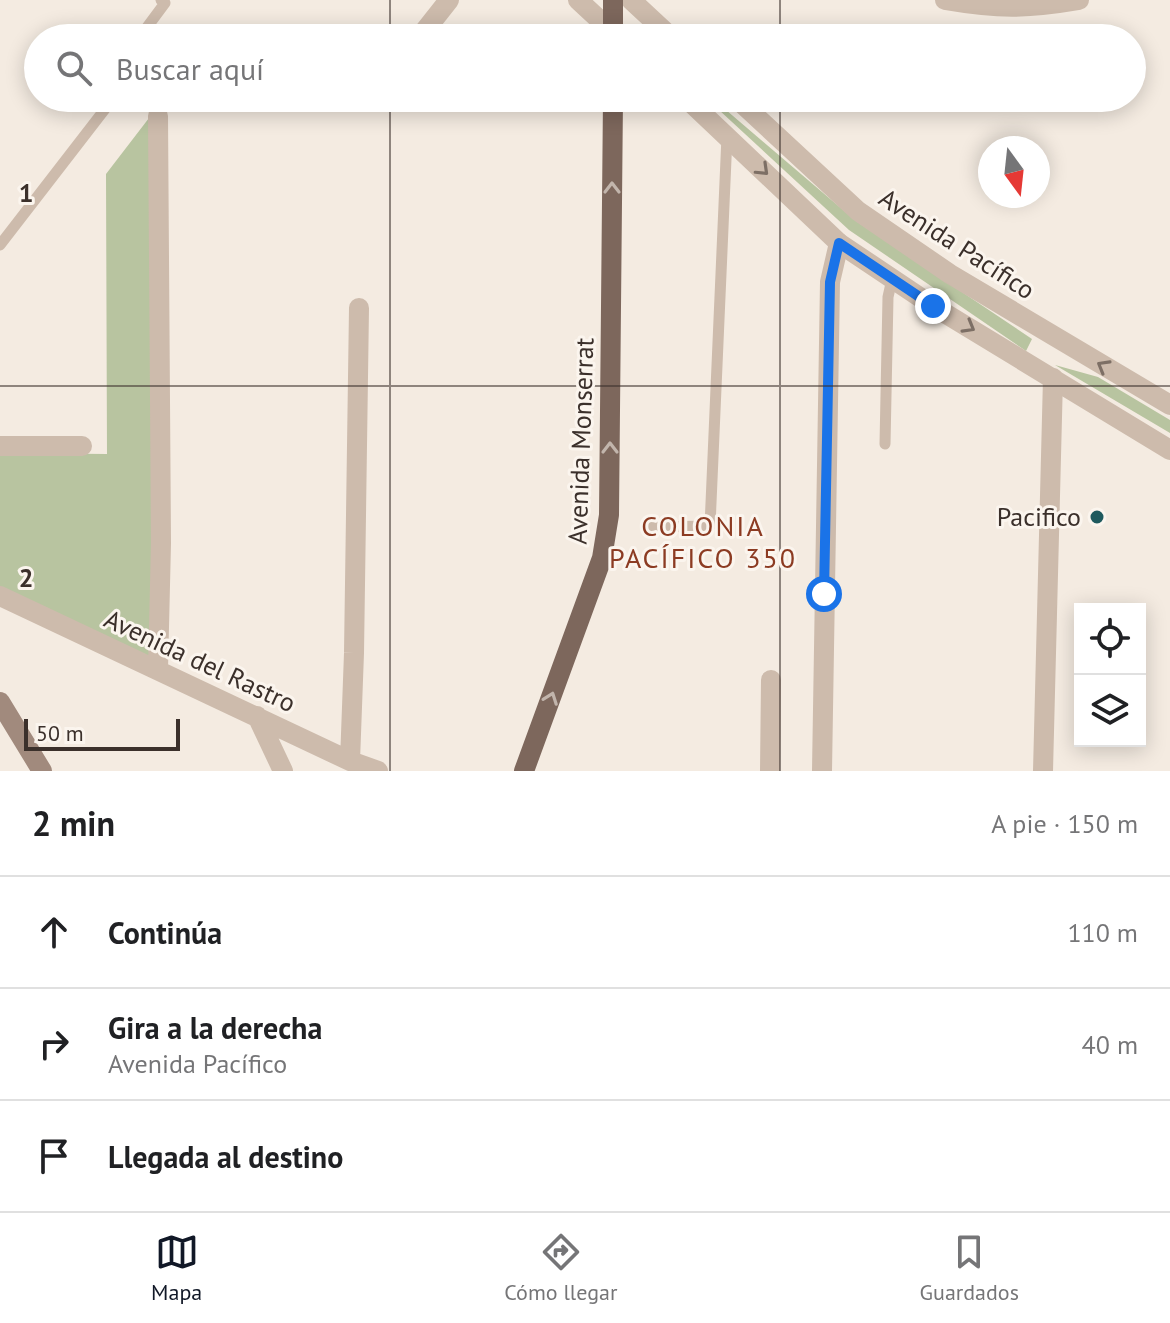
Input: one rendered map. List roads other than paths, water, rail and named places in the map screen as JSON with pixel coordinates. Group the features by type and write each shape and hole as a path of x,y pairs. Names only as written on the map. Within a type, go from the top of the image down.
{"main road":[{"path":"613,0 614,24"},
{"name":"Avenida Monserrat","path":"524,771 602,558 609,515 613,112"},
{"path":"0,702 42,771"}],"street":[{"path":"430,24 449,0"},
{"path":"578,0 603,24"},
{"path":"631,0 657,24"},
{"path":"945,0 1030,8 1079,0"},
{"path":"702,112 839,243 933,306 1170,450"},
{"name":"Avenida Pacífico","path":"751,112 858,211 950,274 1170,405"},
{"path":"158,116 161,543 158,669"},
{"path":"822,771 830,282 839,243"},
{"path":"350,761 359,308"},
{"path":"1043,771 1046,373 1058,340"},
{"path":"0,446 82,446"},
{"name":"Avenida del Rastro","path":"0,596 350,761 378,771"},
{"path":"770,771 771,680"},
{"path":"257,716 283,771"}],"lane":[{"path":"149,24 165,3 161,0"},
{"path":"0,245 103,112"},
{"path":"652,527 710,526 727,135"},
{"path":"885,444 888,297 892,279"}],"place":[{"name":"Pacifico","path":"1097,517"}],"district":[{"name":"COLONIA PACÍFICO 350","path":"703,542"}]}
